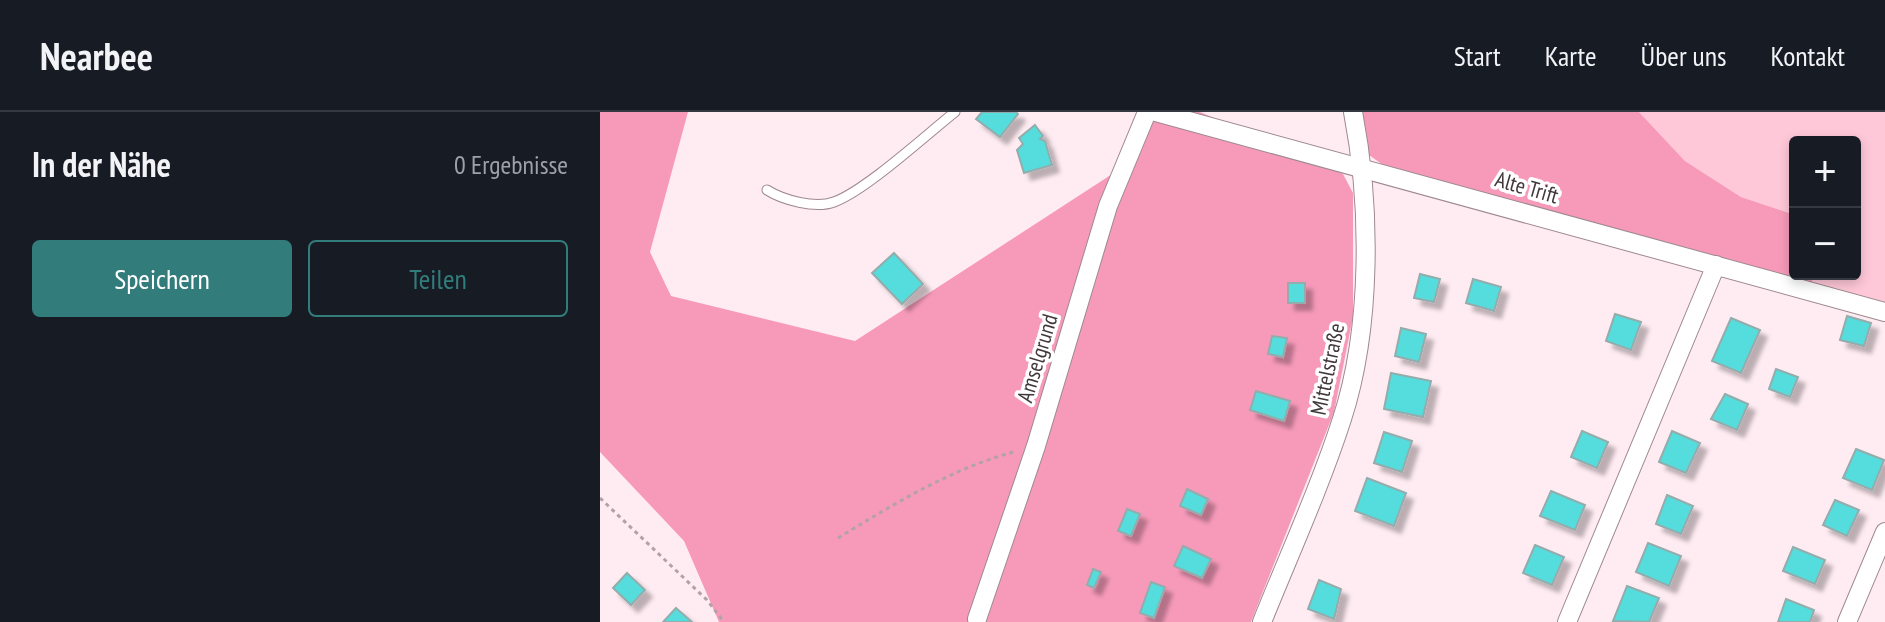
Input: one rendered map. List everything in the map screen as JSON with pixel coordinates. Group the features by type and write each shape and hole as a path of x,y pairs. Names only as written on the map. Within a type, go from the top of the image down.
{"street":[{"name":"Amselgrund","path":"977,620 1036,446 1108,206 1147,112"},
{"name":"Alte Trift","path":"1156,112 1363,166 1885,312"},
{"name":"Mittelstraße","path":"1262,622 1343,417 1363,316 1363,166 1353,112"},
{"path":"1567,622 1716,265"},
{"path":"1847,622 1885,532"}],"lane":[{"path":"767,190 783,200 831,204 853,192 955,112"}],"path":[{"path":"838,538 918,490 980,461 1036,446"},
{"path":"600,498 707,600 724,622"}],"shaded area":[{"path":"600,112 688,112 650,252 671,296 855,341 1123,167 1141,113 1137,112 1200,112 1343,174 1353,193 1353,317 1334,412 1251,622 719,622 684,541 600,452"},
{"path":"1362,112 1639,112 1685,161 1741,197 1789,213 1789,280 1812,280 1812,289 1383,165 1369,155"},
{"path":"1639,112 1885,112 1885,311 1812,289 1812,280 1861,280 1861,136 1789,136 1789,213 1741,197 1685,161"}],"building":[{"path":"982,112 1018,114 1000,137 976,119"},
{"path":"1035,125 1043,136 1040,139 1045,141 1052,165 1024,173 1017,150 1023,144 1019,138"},
{"path":"894,253 923,284 902,304 872,273"},
{"path":"1420,274 1440,279 1434,302 1414,298"},
{"path":"1473,279 1501,287 1494,311 1466,303"},
{"path":"1288,283 1305,283 1305,303 1288,303"},
{"path":"1615,314 1641,322 1631,350 1606,341"},
{"path":"1847,316 1871,323 1864,346 1840,340"},
{"path":"1731,318 1760,330 1741,373 1712,361"},
{"path":"1401,328 1426,334 1419,362 1395,356"},
{"path":"1272,336 1287,338 1283,357 1268,354"},
{"path":"1776,369 1798,377 1790,397 1769,389"},
{"path":"1391,373 1431,381 1423,417 1384,409"},
{"path":"1256,391 1290,401 1284,421 1250,410"},
{"path":"1725,394 1748,404 1737,430 1711,419"},
{"path":"1582,431 1608,442 1597,468 1571,457"},
{"path":"1672,431 1700,443 1686,473 1659,462"},
{"path":"1384,432 1412,441 1402,472 1374,463"},
{"path":"1856,449 1884,460 1872,490 1843,478"},
{"path":"1367,478 1406,493 1394,526 1355,511"},
{"path":"1187,489 1208,499 1201,515 1180,506"},
{"path":"1551,491 1585,505 1575,530 1540,516"},
{"path":"1667,495 1693,506 1681,534 1656,524"},
{"path":"1835,500 1859,510 1847,536 1823,525"},
{"path":"1127,509 1140,514 1131,536 1118,531"},
{"path":"1648,543 1681,556 1669,586 1636,572"},
{"path":"1535,545 1564,557 1552,585 1523,573"},
{"path":"1183,546 1211,559 1202,578 1174,566"},
{"path":"1793,547 1825,560 1815,584 1783,571"},
{"path":"1093,569 1101,572 1094,588 1087,585"},
{"path":"627,573 645,590 631,605 613,588"},
{"path":"1319,580 1341,589 1334,619 1308,609"},
{"path":"1151,582 1165,587 1154,618 1140,613"},
{"path":"1627,586 1659,598 1649,622 1613,621"},
{"path":"1786,599 1814,610 1810,622 1778,622"},
{"path":"676,608 692,622 663,622"}]}
